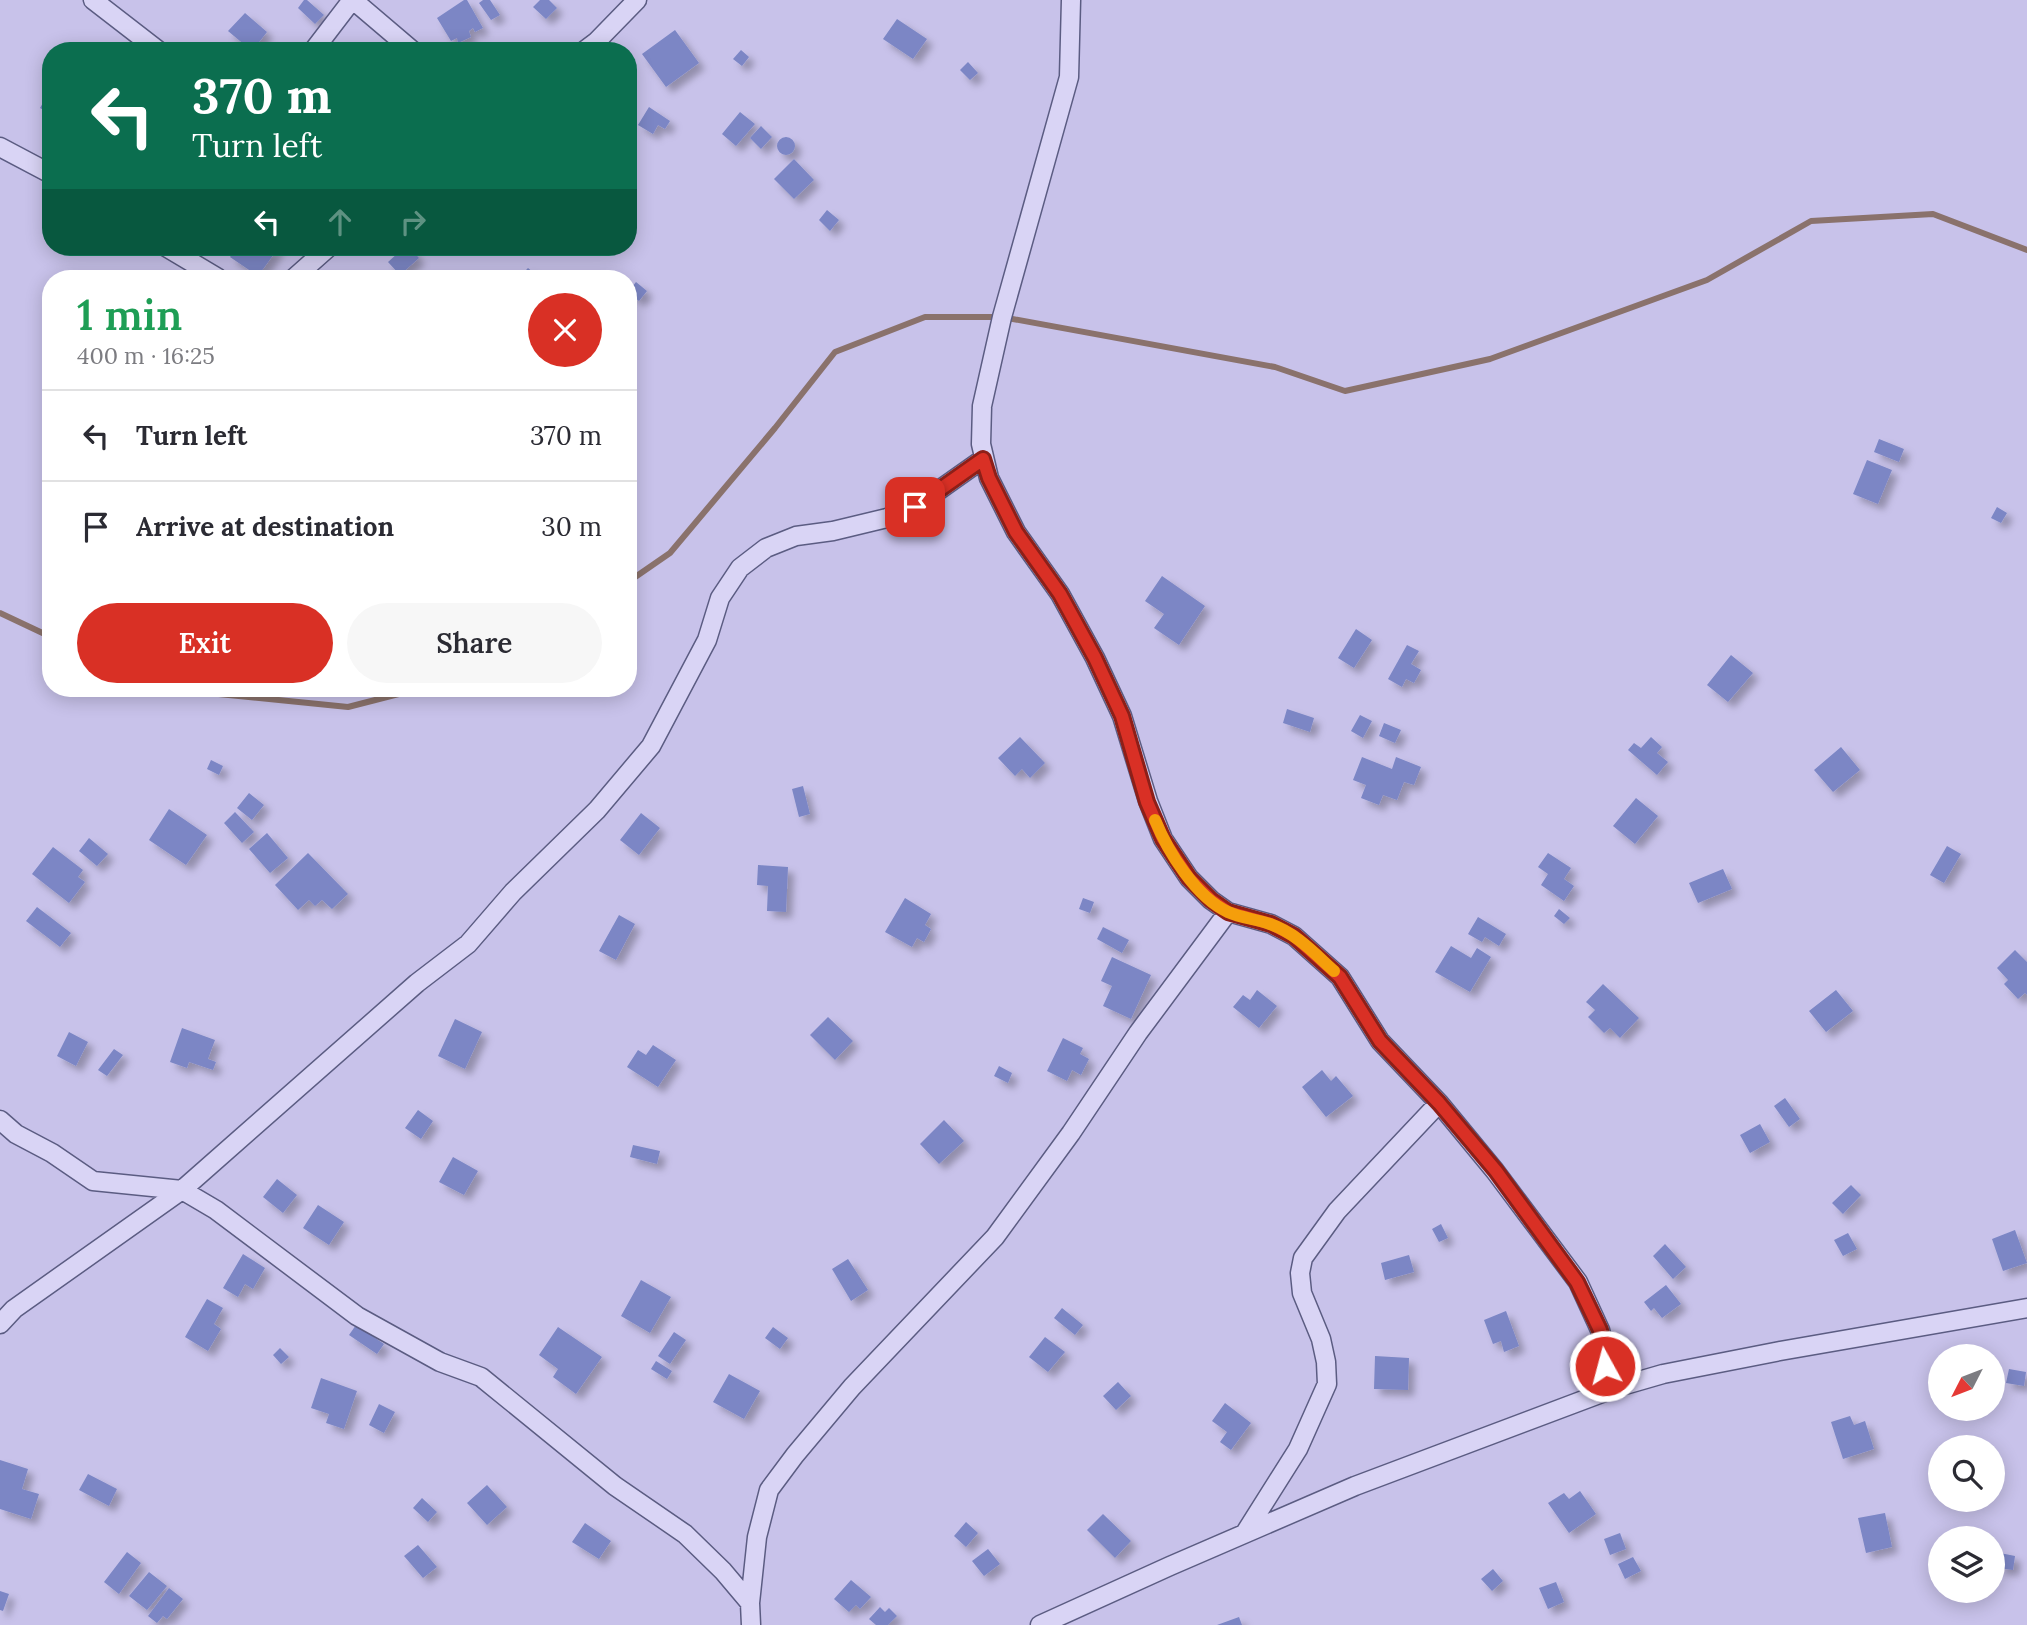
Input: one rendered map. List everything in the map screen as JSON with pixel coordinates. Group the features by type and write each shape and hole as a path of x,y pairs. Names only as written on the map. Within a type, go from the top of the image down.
{"street":[{"path":"93,0 147,42"},
{"path":"320,42 352,0 403,42"},
{"path":"596,42 637,0"},
{"path":"1071,0 1069,77 1002,317 982,406 981,444 989,478 1016,532 1060,594 1095,658 1122,716 1147,802 1163,839 1189,878 1211,900 1228,912 1271,924 1294,936 1340,977 1380,1041 1439,1103 1496,1171 1577,1282 1600,1330 1605,1351 1606,1391"},
{"path":"0,147 42,169"},
{"path":"181,256 205,270"},
{"path":"303,270 319,256"},
{"path":"0,1324 14,1309 182,1190 417,983 468,944 513,892 597,810 651,746 707,640 720,598 740,568 766,548 796,536 833,531 915,507 983,459"},
{"path":"751,1625 750,1603 757,1537 769,1490 852,1387 995,1237 1071,1133 1138,1033 1228,912"},
{"path":"1245,1533 1297,1449 1327,1384 1321,1339 1302,1293 1300,1273 1303,1258 1337,1212 1439,1103"},
{"path":"0,1120 16,1134 52,1153 93,1181 182,1190 216,1210 358,1316 440,1362 481,1377 615,1486 685,1534 723,1571 750,1603"},
{"path":"1040,1625 1355,1486 1606,1391 1663,1374 2027,1308"}],"building":[{"path":"304,0 324,15 315,24 298,8"},
{"path":"467,0 483,28 475,32 473,28 469,31 471,37 460,42 457,38 451,41 437,18"},
{"path":"490,0 500,15 491,20 479,3"},
{"path":"540,0 549,0 557,8 546,19 533,7"},
{"path":"245,13 267,32 259,42 241,42 228,31"},
{"path":"897,19 927,39 913,59 883,39"},
{"path":"675,30 699,63 666,87 642,54"},
{"path":"741,50 749,57 742,66 733,59"},
{"path":"968,62 978,73 970,80 960,70"},
{"path":"649,107 670,121 665,129 658,125 653,134 638,125"},
{"path":"740,112 755,124 736,146 722,134"},
{"path":"761,126 772,137 761,149 750,138"},
{"path":"786,137 792,140 795,146 792,152 786,155 780,152 777,146 780,140"},
{"path":"794,159 814,180 794,199 774,179"},
{"path":"827,210 839,220 830,231 819,220"},
{"path":"272,256 262,270 249,270 230,257"},
{"path":"395,256 419,258 406,270 395,270 388,262"},
{"path":"637,283 647,291 639,301 637,299"},
{"path":"1879,439 1904,449 1899,462 1874,452"},
{"path":"1867,460 1892,470 1878,504 1853,494"},
{"path":"1997,507 2007,513 2001,523 1991,518"},
{"path":"1162,576 1205,606 1179,645 1154,628 1164,614 1145,601"},
{"path":"1356,629 1372,640 1354,668 1338,658"},
{"path":"1407,645 1419,651 1411,664 1421,670 1414,683 1406,679 1402,687 1388,679"},
{"path":"1731,655 1753,673 1728,702 1707,685"},
{"path":"1287,709 1314,718 1310,732 1283,723"},
{"path":"1360,715 1372,721 1363,738 1351,731"},
{"path":"1384,723 1401,730 1395,743 1379,736"},
{"path":"1020,737 1045,763 1030,778 1022,769 1015,776 998,758"},
{"path":"1651,737 1662,747 1657,753 1668,762 1657,775 1628,750 1634,743 1641,748"},
{"path":"1841,747 1860,770 1833,792 1814,770"},
{"path":"1362,757 1392,769 1396,757 1421,767 1414,785 1404,782 1397,800 1383,795 1379,805 1361,798 1366,785 1353,780"},
{"path":"211,760 223,766 219,775 207,769"},
{"path":"803,786 810,814 799,817 792,789"},
{"path":"249,793 264,805 252,820 237,808"},
{"path":"1636,798 1658,816 1635,844 1613,826"},
{"path":"169,809 207,835 186,865 149,840"},
{"path":"235,812 254,832 242,843 224,823"},
{"path":"641,813 660,828 639,855 620,840"},
{"path":"267,833 288,858 270,873 249,849"},
{"path":"89,838 108,854 97,866 79,851"},
{"path":"1947,846 1961,854 1944,883 1930,875"},
{"path":"53,847 83,870 78,877 85,882 69,903 32,874"},
{"path":"308,853 348,894 332,909 322,900 315,906 309,900 298,910 275,885"},
{"path":"1548,853 1571,868 1564,879 1574,886 1564,901 1541,885 1548,874 1538,867"},
{"path":"758,865 788,867 786,912 767,911 768,886 757,885"},
{"path":"1723,869 1732,889 1698,903 1689,883"},
{"path":"905,898 931,914 925,925 931,929 924,942 917,938 912,947 885,932"},
{"path":"1083,898 1094,902 1090,913 1079,909"},
{"path":"37,907 71,933 60,947 26,921"},
{"path":"1559,909 1570,918 1564,924 1554,916"},
{"path":"619,915 635,924 616,960 599,951"},
{"path":"1478,917 1506,934 1499,946 1485,937 1482,942 1468,934"},
{"path":"1103,927 1129,940 1122,953 1097,939"},
{"path":"1451,946 1471,958 1477,948 1491,957 1470,992 1435,972"},
{"path":"2015,950 2027,962 2027,995 2025,993 2018,999 2004,984 2008,980 1997,968"},
{"path":"1112,957 1151,975 1131,1019 1103,1006 1112,986 1101,981"},
{"path":"1603,984 1639,1018 1620,1038 1610,1028 1604,1033 1588,1017 1595,1010 1586,1002"},
{"path":"1257,990 1277,1006 1259,1028 1233,1007 1243,995 1250,1000"},
{"path":"1836,990 1853,1011 1826,1032 1809,1011"},
{"path":"828,1017 853,1041 835,1060 810,1035"},
{"path":"455,1019 482,1032 465,1069 438,1056"},
{"path":"182,1028 215,1040 208,1059 216,1062 213,1070 189,1062 187,1068 170,1062"},
{"path":"69,1032 88,1042 76,1066 57,1056"},
{"path":"1063,1038 1083,1048 1080,1054 1089,1059 1081,1075 1072,1070 1067,1081 1047,1071"},
{"path":"653,1045 676,1060 658,1087 627,1067 638,1050 646,1055"},
{"path":"114,1049 123,1055 107,1076 98,1070"},
{"path":"999,1066 1012,1073 1008,1083 994,1076"},
{"path":"1322,1070 1331,1081 1336,1076 1353,1096 1326,1117 1302,1087"},
{"path":"1785,1098 1800,1119 1789,1127 1774,1106"},
{"path":"418,1110 433,1121 421,1139 405,1128"},
{"path":"944,1120 964,1141 939,1164 920,1144"},
{"path":"1760,1124 1770,1142 1750,1153 1740,1135"},
{"path":"633,1145 660,1151 657,1164 630,1157"},
{"path":"453,1157 478,1171 464,1195 439,1182"},
{"path":"277,1179 297,1195 283,1213 263,1197"},
{"path":"1851,1185 1861,1195 1843,1214 1832,1203"},
{"path":"318,1205 344,1222 329,1245 303,1228"},
{"path":"1441,1224 1448,1238 1439,1242 1432,1229"},
{"path":"2015,1230 2027,1263 2003,1271 1992,1239"},
{"path":"1848,1233 1857,1249 1843,1256 1834,1240"},
{"path":"1665,1244 1686,1267 1673,1279 1653,1256"},
{"path":"243,1254 265,1268 253,1289 245,1284 238,1297 223,1288"},
{"path":"1409,1255 1414,1272 1385,1280 1381,1263"},
{"path":"848,1259 868,1290 851,1301 832,1269"},
{"path":"641,1280 671,1297 650,1333 621,1316"},
{"path":"1666,1285 1681,1304 1662,1318 1654,1308 1651,1311 1644,1302"},
{"path":"207,1299 223,1308 214,1324 221,1329 208,1351 185,1337"},
{"path":"1062,1308 1083,1325 1075,1335 1054,1318"},
{"path":"1506,1311 1519,1346 1504,1352 1501,1341 1493,1344 1484,1320"},
{"path":"356,1325 384,1344 377,1354 349,1335"},
{"path":"558,1327 602,1357 576,1394 553,1377 558,1369 539,1355"},
{"path":"773,1327 788,1338 780,1349 765,1338"},
{"path":"674,1332 686,1340 670,1364 658,1356"},
{"path":"1045,1337 1065,1352 1048,1372 1029,1357"},
{"path":"280,1348 289,1357 281,1364 273,1355"},
{"path":"1375,1356 1409,1358 1408,1390 1374,1389"},
{"path":"656,1361 672,1371 667,1379 651,1369"},
{"path":"2009,1369 2026,1372 2024,1386 2006,1383"},
{"path":"729,1374 760,1391 744,1419 713,1402"},
{"path":"321,1378 357,1391 344,1429 326,1423 329,1414 311,1408"},
{"path":"1118,1382 1131,1396 1116,1410 1103,1396"},
{"path":"1225,1403 1251,1423 1231,1450 1220,1442 1227,1432 1212,1421"},
{"path":"379,1404 395,1412 384,1433 369,1425"},
{"path":"1850,1416 1854,1425 1865,1421 1874,1449 1843,1459 1831,1422"},
{"path":"0,1460 28,1469 22,1489 39,1494 31,1519 0,1509"},
{"path":"88,1474 117,1489 109,1506 79,1490"},
{"path":"487,1485 507,1507 487,1525 467,1503"},
{"path":"1580,1491 1596,1514 1569,1533 1548,1503 1564,1493 1569,1499"},
{"path":"422,1498 437,1512 428,1522 413,1508"},
{"path":"1885,1513 1892,1547 1866,1553 1858,1518"},
{"path":"1103,1514 1131,1541 1115,1558 1087,1530"},
{"path":"966,1522 978,1533 966,1547 954,1536"},
{"path":"585,1523 611,1541 599,1559 572,1542"},
{"path":"1620,1533 1626,1549 1610,1555 1604,1539"},
{"path":"418,1545 437,1567 423,1578 404,1556"},
{"path":"988,1549 1000,1564 984,1576 972,1561"},
{"path":"127,1552 141,1563 119,1594 104,1582"},
{"path":"2005,1554 2015,1556 2013,1570 2005,1569"},
{"path":"1633,1557 1641,1571 1625,1579 1618,1564"},
{"path":"1493,1569 1503,1581 1492,1591 1481,1579"},
{"path":"149,1572 167,1586 147,1610 129,1596"},
{"path":"851,1580 871,1597 860,1609 856,1605 849,1612 834,1599"},
{"path":"1556,1582 1564,1602 1548,1609 1539,1588"},
{"path":"169,1588 183,1599 167,1619 163,1616 157,1623 148,1616"},
{"path":"0,1591 9,1594 3,1611 0,1610"},
{"path":"880,1607 885,1612 889,1608 897,1616 888,1625 876,1625 869,1619"},
{"path":"1239,1617 1242,1625 1217,1625"}],"waterway":[{"path":"637,576 670,553 835,352 925,317 1002,317 1275,367 1345,391 1490,359 1707,280 1811,221 1933,214 2027,250"},
{"path":"0,613 42,633"},
{"path":"248,697 348,707 387,697"}],"slow traffic":[{"path":"1155,820 1163,839 1189,878 1211,900 1228,912 1271,924 1294,936 1334,971"}],"route":[{"path":"915,507 983,459 1000,503 1016,532 1060,594 1095,658 1122,716 1147,802 1163,839 1189,878 1211,900 1228,912 1271,924 1294,936 1340,977 1380,1041 1439,1103 1496,1171 1577,1282 1600,1330 1605,1366"}]}
